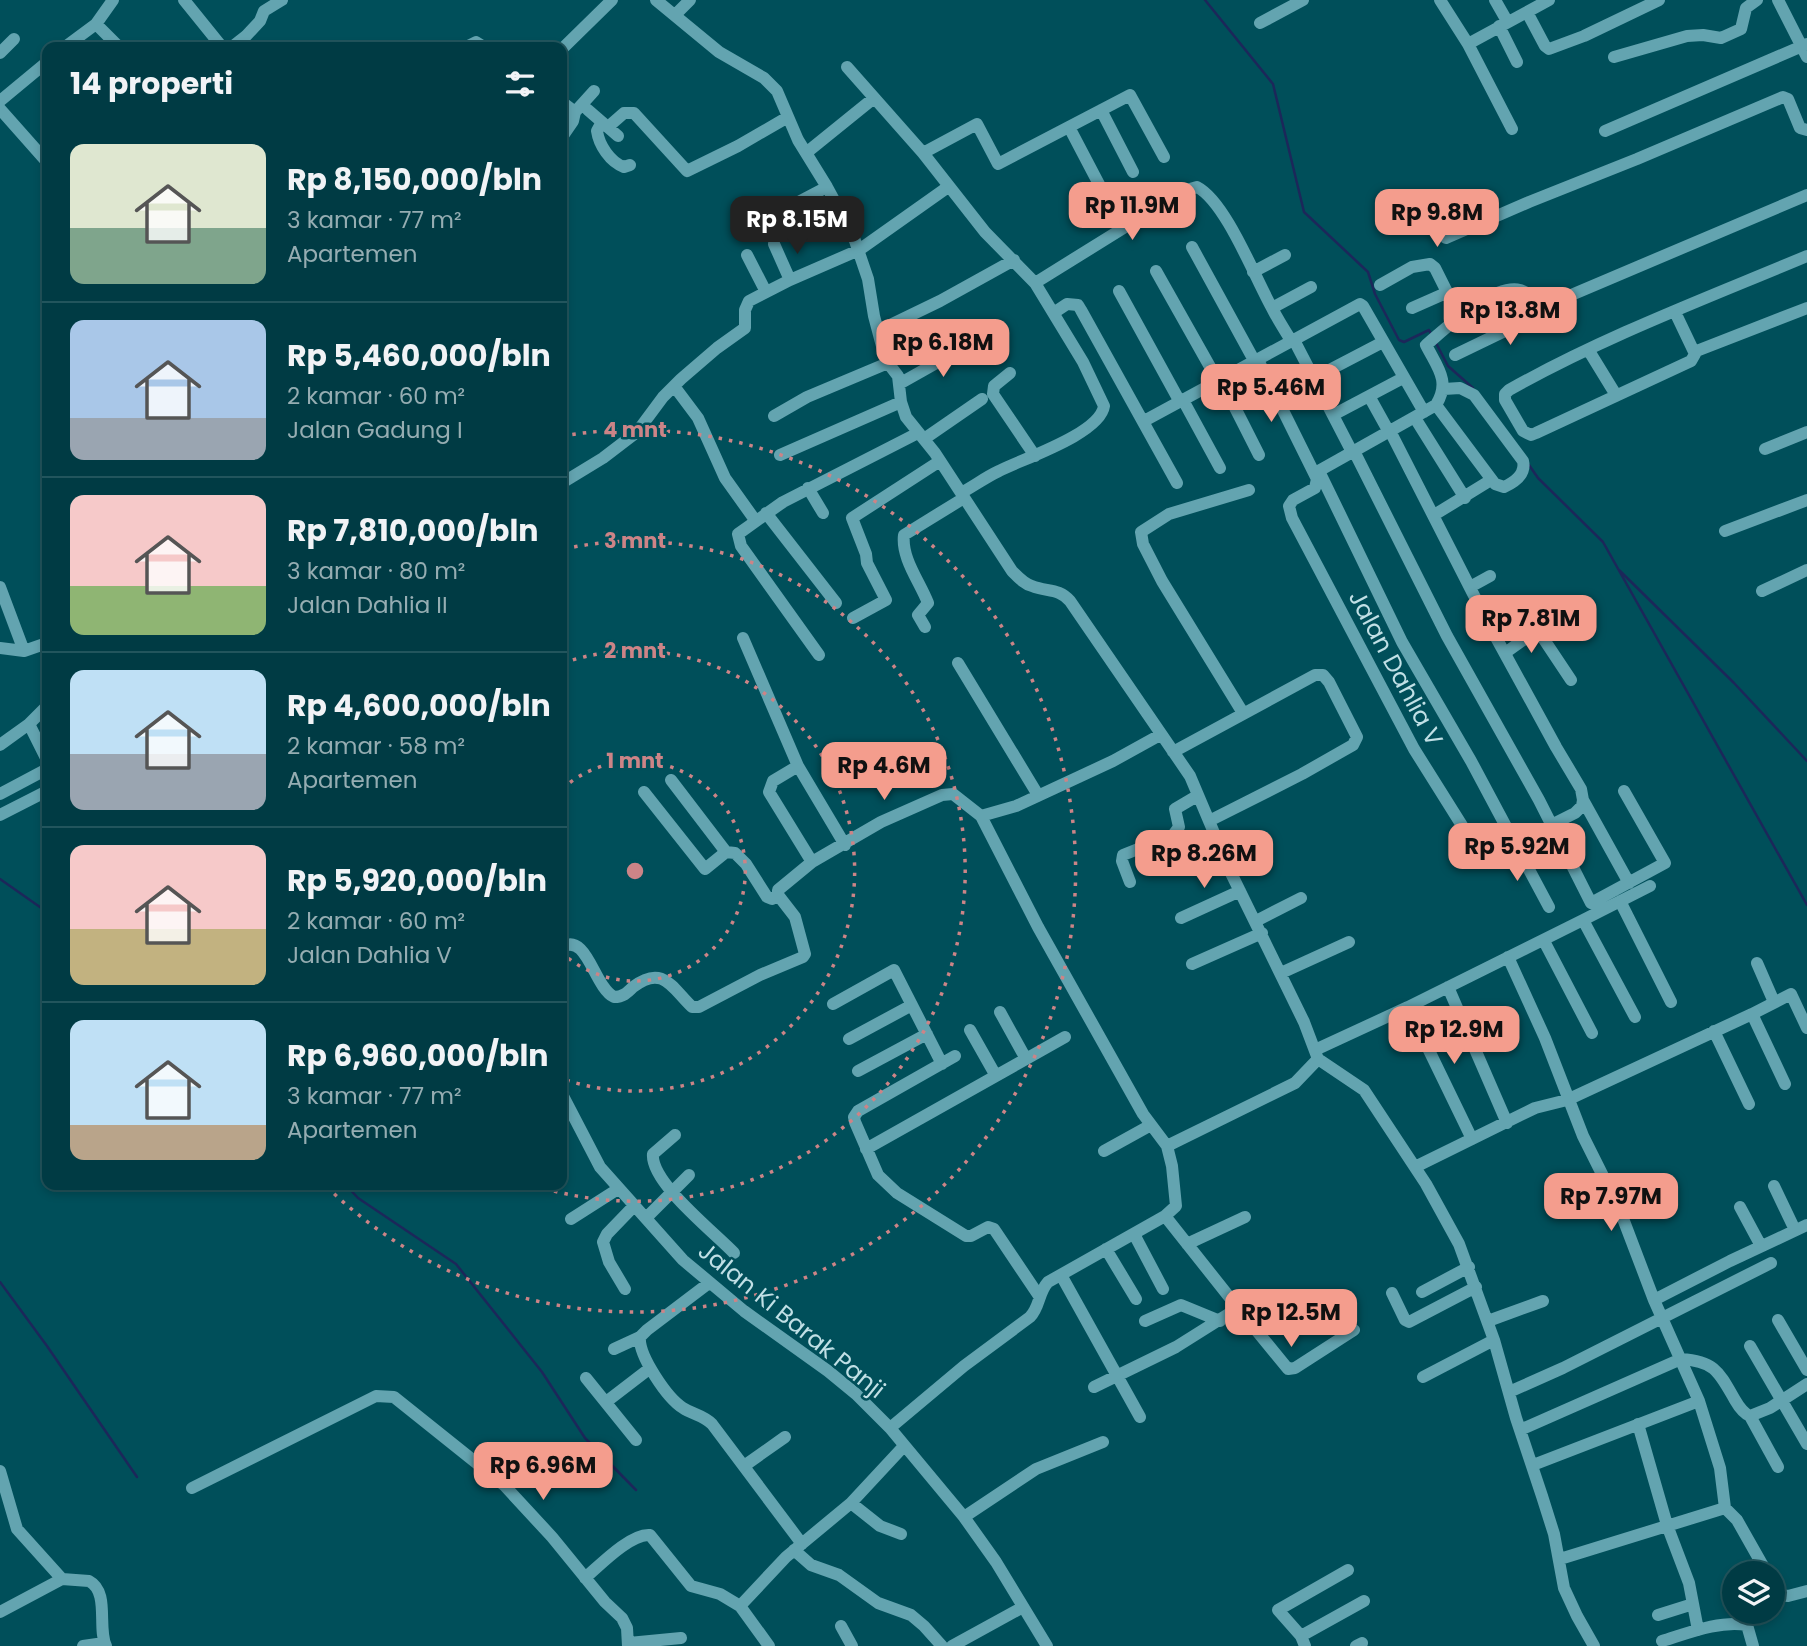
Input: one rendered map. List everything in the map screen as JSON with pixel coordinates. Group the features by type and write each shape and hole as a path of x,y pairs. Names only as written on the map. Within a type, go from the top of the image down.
{"street":[{"path":"74,42 96,24 113,0"},
{"path":"184,0 218,42"},
{"path":"238,42 260,21 264,11 282,0"},
{"path":"567,44 612,0"},
{"path":"656,0 719,52 771,83 859,250 868,279 878,331 888,363 898,376 906,417 940,461 997,551 1020,579 1032,587 1063,593 1070,601 1174,752 1190,776 1240,891 1281,973 1317,1055 1364,1090 1415,1167 1459,1244 1488,1321 1533,1465 1560,1559 1564,1588 1594,1646"},
{"path":"676,14 690,0"},
{"path":"1260,23 1303,0"},
{"path":"1440,0 1468,44 1512,129"},
{"path":"1495,0 1517,62"},
{"path":"1468,44 1549,0"},
{"path":"1527,12 1549,49 1584,36 1659,0"},
{"path":"1614,57 1687,36 1728,37 1741,29 1746,8 1757,0"},
{"path":"1605,131 1805,49 1778,0"},
{"path":"96,24 114,42"},
{"path":"0,53 14,39"},
{"path":"848,67 923,153 985,232 1035,283 1055,312 1104,406 1103,412 1093,424 1074,437 1001,470 904,535 903,543 908,559 928,603 918,615 925,627"},
{"path":"0,101 42,70"},
{"path":"567,130 594,91"},
{"path":"923,153 977,124 998,164 1130,95 1164,158"},
{"path":"1446,238 1783,97 1788,99 1800,128 1807,130"},
{"path":"806,153 874,98"},
{"path":"567,104 610,129"},
{"path":"0,108 42,156"},
{"path":"1101,110 1133,172"},
{"path":"630,165 617,165 602,146 597,131 610,129 624,113 634,113 683,169 689,171 788,117"},
{"path":"1069,127 1101,188"},
{"path":"787,208 827,187"},
{"path":"567,480 637,432 674,386 745,328 747,304 765,292 859,250 948,187"},
{"path":"1035,283 1183,191 1197,187 1210,197 1226,219 1272,309 1314,378 1447,636 1591,903"},
{"path":"1455,355 1516,326 1543,307 1807,195"},
{"path":"775,244 790,280"},
{"path":"1192,247 1317,472 1402,642 1454,730 1549,907"},
{"path":"747,255 765,292"},
{"path":"1253,272 1284,255"},
{"path":"1675,312 1695,358 1536,433 1531,435 1524,431 1505,400 1505,394 1543,372 1675,312 1807,256"},
{"path":"878,331 1014,260"},
{"path":"1380,285 1412,267 1430,264 1435,268 1459,316"},
{"path":"1156,271 1220,381 1259,455"},
{"path":"1272,309 1311,287"},
{"path":"1317,472 1436,405 1444,389 1443,377 1426,345 1471,307 1510,290 1520,290 1543,307"},
{"path":"1119,291 1220,468"},
{"path":"1412,308 1446,293"},
{"path":"1055,312 1068,304 1078,305 1177,483"},
{"path":"1144,421 1360,304 1404,378 1420,415 1465,498"},
{"path":"1694,352 1807,308"},
{"path":"1314,378 1383,342"},
{"path":"900,384 970,344"},
{"path":"1589,351 1616,395"},
{"path":"774,416 807,397 888,363"},
{"path":"1010,373 994,386 993,394 1035,456"},
{"path":"1333,415 1404,378"},
{"path":"674,386 698,418 724,478 755,520"},
{"path":"1436,405 1491,480 1501,486 1512,483 1524,471 1524,461 1474,395 1460,388 1444,389"},
{"path":"1369,396 1629,883"},
{"path":"819,655 741,545 738,534 755,520 808,488 921,436 982,399"},
{"path":"780,455 901,402"},
{"path":"1765,449 1807,432"},
{"path":"853,618 886,600 867,563 852,519 940,461"},
{"name":"Jalan Dahlia V","path":"1317,472 1315,488 1293,500 1289,506 1290,511 1381,689 1427,770 1478,851 1485,855 1494,854 1515,844"},
{"path":"1434,515 1491,480"},
{"path":"808,488 823,513"},
{"path":"1243,713 1162,581 1143,544 1141,532 1169,514 1250,490"},
{"path":"1725,531 1807,500"},
{"path":"766,513 836,603"},
{"path":"1762,591 1807,570"},
{"path":"1470,587 1490,576"},
{"path":"0,587 24,651"},
{"path":"1487,621 1513,608"},
{"path":"1529,617 1571,680"},
{"path":"1505,653 1537,630"},
{"path":"743,638 798,766 845,845"},
{"path":"0,648 24,651 42,645"},
{"path":"958,663 1038,795"},
{"path":"1174,752 1308,678 1323,674 1350,724 1357,741 1303,774 1209,821"},
{"path":"0,745 42,711"},
{"path":"29,723 42,750"},
{"path":"981,816 1004,811 1113,761 1160,735"},
{"path":"798,766 773,781 769,792 812,862"},
{"path":"0,794 42,772"},
{"path":"671,780 726,852"},
{"path":"1579,918 1591,903 1665,863 1624,791"},
{"path":"644,792 705,869 726,852 736,853 767,897 772,899 778,895"},
{"path":"0,815 42,794"},
{"path":"567,945 576,944 606,992 614,997 623,996 642,981 660,977 668,981 692,1007 699,1007 760,975 803,957 805,954 795,917 778,895 778,890 812,862 881,822 947,794 961,799 981,816 1038,927 1151,1125 1167,1146 1177,1201 1176,1206 1165,1216 1048,1282 1042,1289 1036,1310 1030,1317 964,1366 890,1429"},
{"path":"1130,883 1122,861 1123,855 1173,835 1179,827 1175,809 1198,796"},
{"path":"1515,844 1575,813 1582,806 1583,800"},
{"path":"1167,1146 1295,1083 1317,1055 1544,941 1579,918 1650,886"},
{"path":"1181,918 1240,891"},
{"path":"1192,964 1259,927 1301,898"},
{"path":"1620,901 1671,1002"},
{"path":"1579,918 1635,1017"},
{"path":"1544,941 1592,1033"},
{"path":"1281,973 1349,942"},
{"path":"1508,957 1545,1038 1567,1100 1591,1155 1619,1208 1654,1300 1699,1401 1720,1468 1725,1508 1737,1520 1760,1561"},
{"path":"1757,963 1774,1002"},
{"path":"833,1004 894,970 942,1064"},
{"path":"1448,987 1507,1123"},
{"path":"1415,1167 1535,1108 1567,1100 1791,994 1807,1028"},
{"path":"849,1039 912,1005"},
{"path":"1408,1007 1472,1139"},
{"path":"1000,1012 1027,1059"},
{"path":"1752,1014 1785,1084"},
{"path":"970,1030 996,1076"},
{"path":"1714,1031 1749,1104"},
{"path":"858,1071 927,1034"},
{"path":"866,1149 1065,1037"},
{"path":"956,1056 856,1113 855,1122 878,1175 897,1193 966,1237 988,1227 993,1229 1039,1296"},
{"name":"Jalan Ki Barak Panji","path":"567,1104 600,1167 683,1260 709,1283 828,1371 856,1394 890,1429 964,1517 996,1562 1047,1646"},
{"path":"1104,1151 1151,1125"},
{"path":"675,1135 653,1154 656,1172 671,1192 734,1253"},
{"path":"646,1218 689,1175"},
{"path":"1654,1300 1801,1228 1774,1186"},
{"path":"571,1219 618,1189"},
{"path":"625,1289 609,1262 603,1242 607,1234 634,1206"},
{"path":"1740,1207 1761,1246"},
{"path":"1165,1216 1288,1369 1296,1368 1354,1329"},
{"path":"1187,1244 1245,1217"},
{"path":"1134,1234 1163,1289"},
{"path":"1106,1249 1136,1299"},
{"path":"1509,1392 1563,1368 1771,1263"},
{"path":"1422,1292 1469,1267"},
{"path":"1061,1275 1140,1417"},
{"path":"614,1349 640,1337 709,1283"},
{"path":"1392,1293 1405,1320 1409,1322 1476,1287"},
{"path":"1488,1321 1543,1301"},
{"path":"1145,1321 1181,1305 1220,1321"},
{"path":"1094,1387 1220,1321 1238,1308"},
{"path":"1778,1320 1807,1370"},
{"path":"640,1337 640,1346 649,1369 680,1406 705,1417 712,1424 811,1565 839,1575 878,1603 911,1615 942,1646"},
{"path":"1423,1377 1494,1340"},
{"path":"1749,1346 1807,1444"},
{"path":"1520,1430 1681,1359 1697,1360 1716,1368 1740,1408 1751,1416 1778,1467"},
{"path":"606,1402 649,1369"},
{"path":"586,1378 636,1440"},
{"path":"1751,1416 1770,1408 1807,1384"},
{"path":"192,1488 376,1396 394,1396 504,1485 622,1618 627,1628 628,1645 681,1638"},
{"path":"1533,1465 1699,1401"},
{"path":"1638,1424 1667,1525 1689,1583 1698,1630"},
{"path":"744,1466 785,1437"},
{"path":"964,1517 1037,1469 1103,1442"},
{"path":"740,1606 798,1547 851,1503 904,1446"},
{"path":"0,1471 17,1529 62,1579"},
{"path":"851,1503 880,1526 901,1534"},
{"path":"1560,1559 1725,1508"},
{"path":"585,1578 615,1552 647,1534 650,1535 691,1586 720,1594 740,1606 767,1646"},
{"path":"1348,1570 1278,1610 1303,1641 1364,1601"},
{"path":"0,1612 62,1579 94,1583 101,1606 105,1645 83,1646"},
{"path":"1785,1596 1807,1591"},
{"path":"1658,1615 1693,1604"},
{"path":"952,1646 1023,1607"},
{"path":"1662,1641 1731,1624 1747,1625 1753,1646"},
{"path":"841,1626 852,1646"}],"waterway":[{"path":"1205,0 1273,84 1304,212 1368,272 1375,294 1399,340 1404,342 1429,330 1431,334"},
{"path":"1436,343 1448,366 1473,388"},
{"path":"1529,465 1538,478 1603,542 1807,905"},
{"path":"1619,570 1734,683 1807,761"},
{"path":"0,879 42,908"},
{"path":"351,1190 358,1198 456,1264 542,1372 585,1438 636,1490"},
{"path":"0,1282 137,1477"}]}
